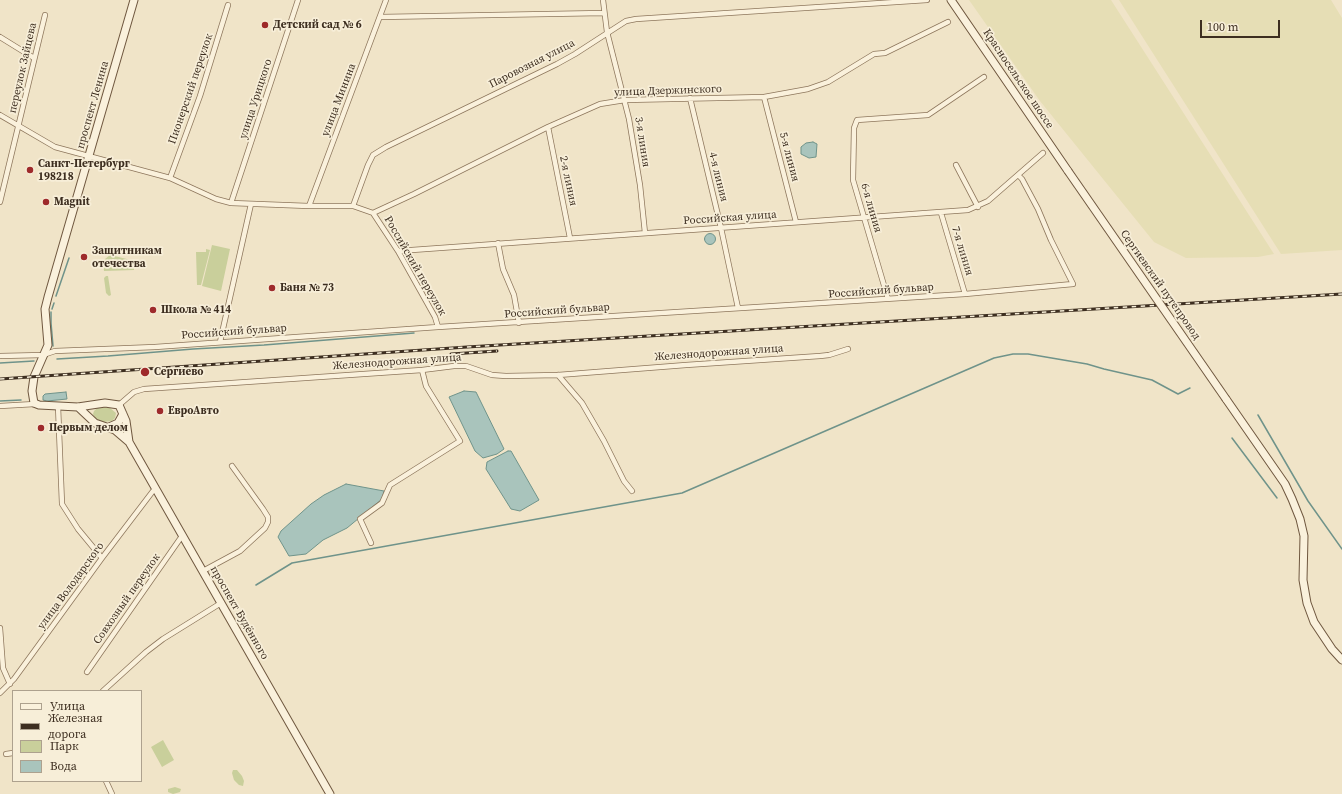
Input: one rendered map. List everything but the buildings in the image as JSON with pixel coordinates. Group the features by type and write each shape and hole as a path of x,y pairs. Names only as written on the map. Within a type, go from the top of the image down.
{"street":[{"name":"проспект Ленина","path":"37,405 33,398 33,385 48,345 45,309 134,0"},
{"name":"улица Урицкого","path":"231,203 298,0"},
{"name":"улица Минина","path":"309,206 386,0"},
{"name":"3-я линия","path":"603,0 607,32 625,100 640,185 645,233"},
{"name":"Паровозная улица","path":"353,206 373,155 386,147 557,64 626,21 636,19 927,0"},
{"name":"Красносельское шоссе","path":"951,0 1068,171"},
{"name":"Пионерский переулок","path":"170,178 200,96 228,5"},
{"path":"380,17 604,13"},
{"name":"переулок Зайцева","path":"0,202 45,15"},
{"name":"улица Дзержинского","path":"373,213 600,104 625,100 764,97 808,89 828,82 874,54 885,53 948,22"},
{"path":"0,37 34,58"},
{"name":"6-я линия","path":"888,299 854,180 854,128 856,120 928,115 984,77"},
{"name":"5-я линия","path":"764,97 796,222"},
{"name":"4-я линия","path":"690,98 721,228 738,308"},
{"name":"Российский переулок","path":"0,115 55,147 170,178 209,196 231,203 353,206 373,213 398,250 435,317 438,327"},
{"name":"2-я линия","path":"548,128 570,238"},
{"name":"Российская улица","path":"398,250 968,210 978,207 988,200 1043,153"},
{"path":"956,165 978,207"},
{"name":"Сергиевский путепровод","path":"1068,171 1285,484 1300,519 1304,536 1303,580 1309,612 1332,649 1342,660"},
{"name":"Российский бульвар","path":"0,356 43,355 55,351 220,342 965,294 1073,284 1051,240 1035,203 1022,179 1018,175"},
{"path":"220,342 251,204"},
{"name":"7-я линия","path":"941,213 965,294"},
{"path":"498,243 503,269 514,295 519,323"},
{"name":"Железнодорожная улица","path":"118,405 134,392 144,389 422,370 454,366 466,366 492,375 558,375 686,364 820,356 829,355 848,349"},
{"path":"371,543 360,519 382,504 390,485 460,440 426,386 422,370"},
{"path":"558,375 582,403 604,441 624,481 632,491"},
{"path":"0,406 37,405 78,407 112,403 118,405 123,414 118,423 109,427 98,424 78,407"},
{"path":"91,418 92,410 96,404"},
{"path":"58,406 62,504 78,529 102,558"},
{"name":"проспект Будённого","path":"123,414 129,442"},
{"name":"проспект Будённого","path":"109,427 121,434 129,442 330,794"},
{"path":"203,571 240,551 265,528 268,522 268,517 263,509 232,466"},
{"name":"улица Володарского","path":"0,693 10,684 102,558 153,490 156,489"},
{"name":"Совхозный переулок","path":"87,672 182,536"},
{"path":"104,690 146,652 163,639 220,603"},
{"path":"0,628 3,668 10,684"},
{"path":"6,754 12,753"},
{"path":"106,782 112,794"}],"shaded area":[{"path":"969,0 1111,0 1274,254 1258,257 1186,258 1154,242 1040,101"},
{"path":"1119,0 1331,0 1342,18 1342,250 1281,254"}],"green space":[{"path":"212,245 230,249 221,291 202,286"},
{"path":"206,249 210,250 201,285 197,285 196,252 206,252"},
{"path":"110,255 131,260 134,263 134,270 104,271 103,263"},
{"path":"108,276 111,295 109,296 106,293 104,278"},
{"path":"97,408 110,408 116,413 115,418 112,421 103,422 95,418 93,414 94,411"},
{"path":"163,740 174,760 162,767 151,747"},
{"path":"233,770 237,770 242,776 244,781 243,786 239,785 234,780 232,773"},
{"path":"175,787 181,789 180,792 173,794 168,792 168,789"}],"water":[{"path":"813,142 817,144 816,157 809,158 801,154 801,147 806,143"},
{"path":"708,234 712,234 714,235 714,243 708,244 705,241 705,237"},
{"path":"464,391 476,392 504,449 497,454 483,458 475,451 449,397"},
{"path":"66,392 67,399 43,400 43,396 45,394"},
{"path":"508,451 511,451 539,500 520,511 511,509 486,469 487,462"},
{"path":"346,484 384,491 382,499 347,528 323,540 306,554 289,556 278,537 281,531 311,504 324,495"}],"waterway":[{"path":"56,296 69,258"},
{"path":"52,309 54,303"},
{"path":"51,312 53,346"},
{"path":"57,359 414,333"},
{"path":"256,585 292,563 682,493 994,358 1013,354 1028,354 1087,364 1152,380 1178,394 1190,388"},
{"path":"0,363 34,361"},
{"path":"0,401 21,400"},
{"path":"1258,415 1308,501 1342,549"},
{"path":"1232,438 1277,498"}],"railway":[{"path":"0,379 467,347 1342,294"},
{"path":"451,354 497,351"}],"place":[{"name":"Детский сад № 6","path":"265,25"},
{"name":"Санкт-Петербург 198218","path":"30,170"},
{"name":"Magnit","path":"46,202"},
{"name":"Защитникам отечества","path":"84,257"},
{"name":"Баня № 73","path":"272,288"},
{"name":"Школа № 414","path":"153,310"},
{"name":"Сергиево","path":"145,372"},
{"name":"ЕвроАвто","path":"160,411"},
{"name":"Первым делом","path":"41,428"}]}
